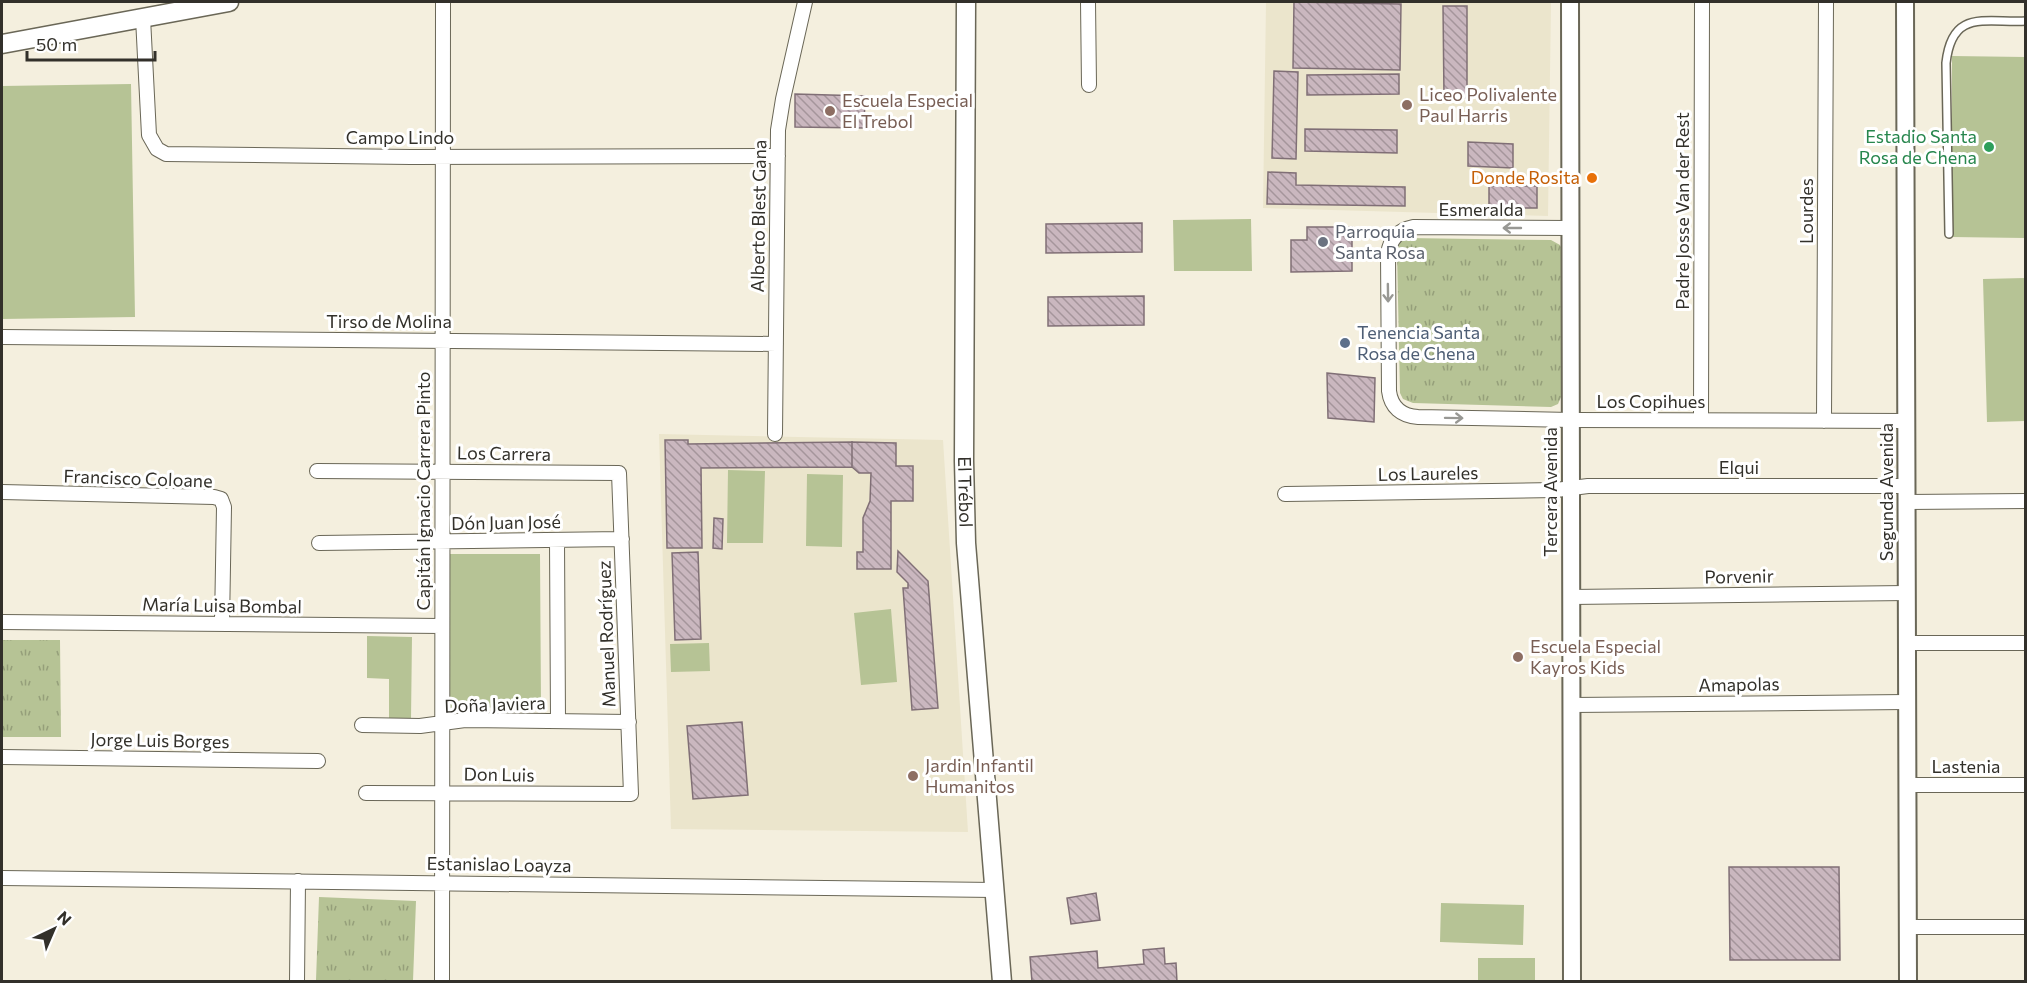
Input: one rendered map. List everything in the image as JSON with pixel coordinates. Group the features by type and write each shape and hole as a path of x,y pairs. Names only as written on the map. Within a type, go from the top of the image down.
{"main road":[{"path":"2,44 229,2"},
{"name":"El Trébol","path":"966,2 964,404 966,543 1002,981"}],"street":[{"name":"Capitán Ignacio Carrera Pinto","path":"442,2 442,981"},
{"name":"Alberto Blest Gana","path":"775,434 780,116 805,2"},
{"path":"1088,2 1089,85"},
{"name":"Tercera Avenida","path":"1570,2 1572,981"},
{"name":"Padre Josse Van der Rest","path":"1701,420 1702,2"},
{"name":"Lourdes","path":"1824,420 1826,2"},
{"name":"Segunda Avenida","path":"1905,2 1908,981"},
{"name":"Campo Lindo","path":"143,18 149,135 153,145 161,152 171,154 442,157 778,156"},
{"name":"Esmeralda","path":"1398,410 1390,398 1389,391 1388,254 1391,241 1395,236 1400,231 1413,227 1570,228"},
{"name":"Tirso de Molina","path":"2,337 776,344"},
{"name":"Los Copihues","path":"1398,410 1418,417 1906,421"},
{"name":"Los Carrera","path":"316,471 619,473"},
{"name":"Manuel Rodríguez","path":"619,473 632,794"},
{"name":"Elqui","path":"1571,488 1588,486 1907,494 2025,501"},
{"name":"Los Laureles","path":"1285,494 1571,488"},
{"name":"Francisco Coloane","path":"2,492 221,499 224,507 222,624"},
{"name":"Dón Juan José","path":"319,543 622,539"},
{"path":"557,540 558,721"},
{"name":"Porvenir","path":"1571,597 1907,593"},
{"name":"María Luisa Bombal","path":"2,622 442,626"},
{"path":"1907,644 2025,643"},
{"name":"Amapolas","path":"1571,705 1907,702"},
{"name":"Doña Javiera","path":"362,725 420,726 465,720 629,722"},
{"name":"Jorge Luis Borges","path":"2,757 318,760"},
{"name":"Lastenia","path":"1907,785 2025,784"},
{"name":"Don Luis","path":"366,793 632,794"},
{"name":"Estanislao Loayza","path":"2,878 995,890"},
{"path":"297,981 298,881"},
{"path":"1908,927 2025,927"}],"lane":[{"path":"1949,234 1946,63 1950,40 1955,32 1972,23 2025,21"}],"shaded area":[{"name":"Liceo Polivalente Paul Harris","path":"1266,2 1551,2 1548,216 1263,208"},
{"path":"659,434 943,440 968,832 671,829"}],"green space":[{"name":"Estadio Santa Rosa de Chena","path":"1952,56 2025,57 2025,238 1952,237"},
{"path":"131,84 135,317 2,319 2,86"},
{"path":"1251,219 1252,271 1174,271 1173,220"},
{"path":"1407,238 1551,240 1560,245 1563,252 1562,395 1558,404 1551,407 1413,403 1403,399 1400,393 1397,252 1400,242"},
{"path":"2025,278 2025,421 1987,422 1983,279"},
{"path":"728,470 765,471 763,543 727,543"},
{"path":"807,474 843,475 842,547 806,546"},
{"path":"449,554 540,554 541,707 450,708"},
{"path":"891,609 897,682 861,685 854,613"},
{"path":"367,636 412,637 411,719 389,718 389,679 367,678"},
{"path":"2,640 60,640 61,737 2,737"},
{"path":"709,643 710,671 671,672 670,644"},
{"path":"319,897 416,901 413,981 316,980"},
{"path":"1441,903 1524,905 1523,945 1440,942"},
{"path":"1478,958 1535,958 1535,981 1478,981"}],"building":[{"path":"1294,2 1401,4 1400,70 1293,68"},
{"path":"1443,6 1467,6 1467,98 1444,98"},
{"path":"1274,71 1298,72 1296,159 1272,158"},
{"path":"1399,74 1399,94 1307,95 1307,75"},
{"name":"Escuela Especial El Trebol","path":"795,94 865,96 864,128 795,127"},
{"path":"1305,129 1397,130 1397,153 1305,151"},
{"path":"1468,142 1513,144 1513,168 1468,166"},
{"path":"1268,172 1296,173 1296,185 1405,187 1405,206 1267,204"},
{"path":"1489,186 1537,186 1537,208 1489,208"},
{"path":"1142,223 1142,252 1046,253 1046,224"},
{"path":"1307,227 1352,227 1352,271 1291,272 1291,240 1307,240"},
{"path":"1144,296 1144,325 1048,326 1048,297"},
{"path":"1327,373 1375,378 1374,422 1328,418"},
{"path":"665,440 688,440 688,444 852,442 852,467 701,468 702,548 667,548"},
{"path":"852,442 896,443 896,466 913,466 913,501 891,501 891,569 857,569 857,552 863,552 863,518 870,501 871,473 859,473 852,467"},
{"path":"714,518 723,519 722,549 713,548"},
{"path":"898,551 928,581 938,708 912,710 903,588 908,588 908,583 897,572"},
{"path":"698,552 701,639 675,640 672,553"},
{"path":"742,722 748,795 693,799 687,726"},
{"path":"1729,867 1839,867 1840,960 1730,960"},
{"path":"1096,893 1100,920 1071,924 1067,898"},
{"path":"1164,948 1165,964 1176,963 1177,982 1032,982 1030,957 1097,951 1098,968 1144,964 1143,950"}],"place":[{"name":"Liceo Polivalente Paul Harris","path":"1407,105"},
{"name":"Escuela Especial El Trebol","path":"830,111"},
{"name":"Estadio Santa Rosa de Chena","path":"1989,147"},
{"name":"Donde Rosita","path":"1592,178"},
{"name":"Parroquia Santa Rosa","path":"1323,242"},
{"name":"Tenencia Santa Rosa de Chena","path":"1345,343"},
{"name":"Escuela Especial Kayros Kids","path":"1518,657"},
{"name":"Jardin Infantil Humanitos","path":"913,776"}]}
